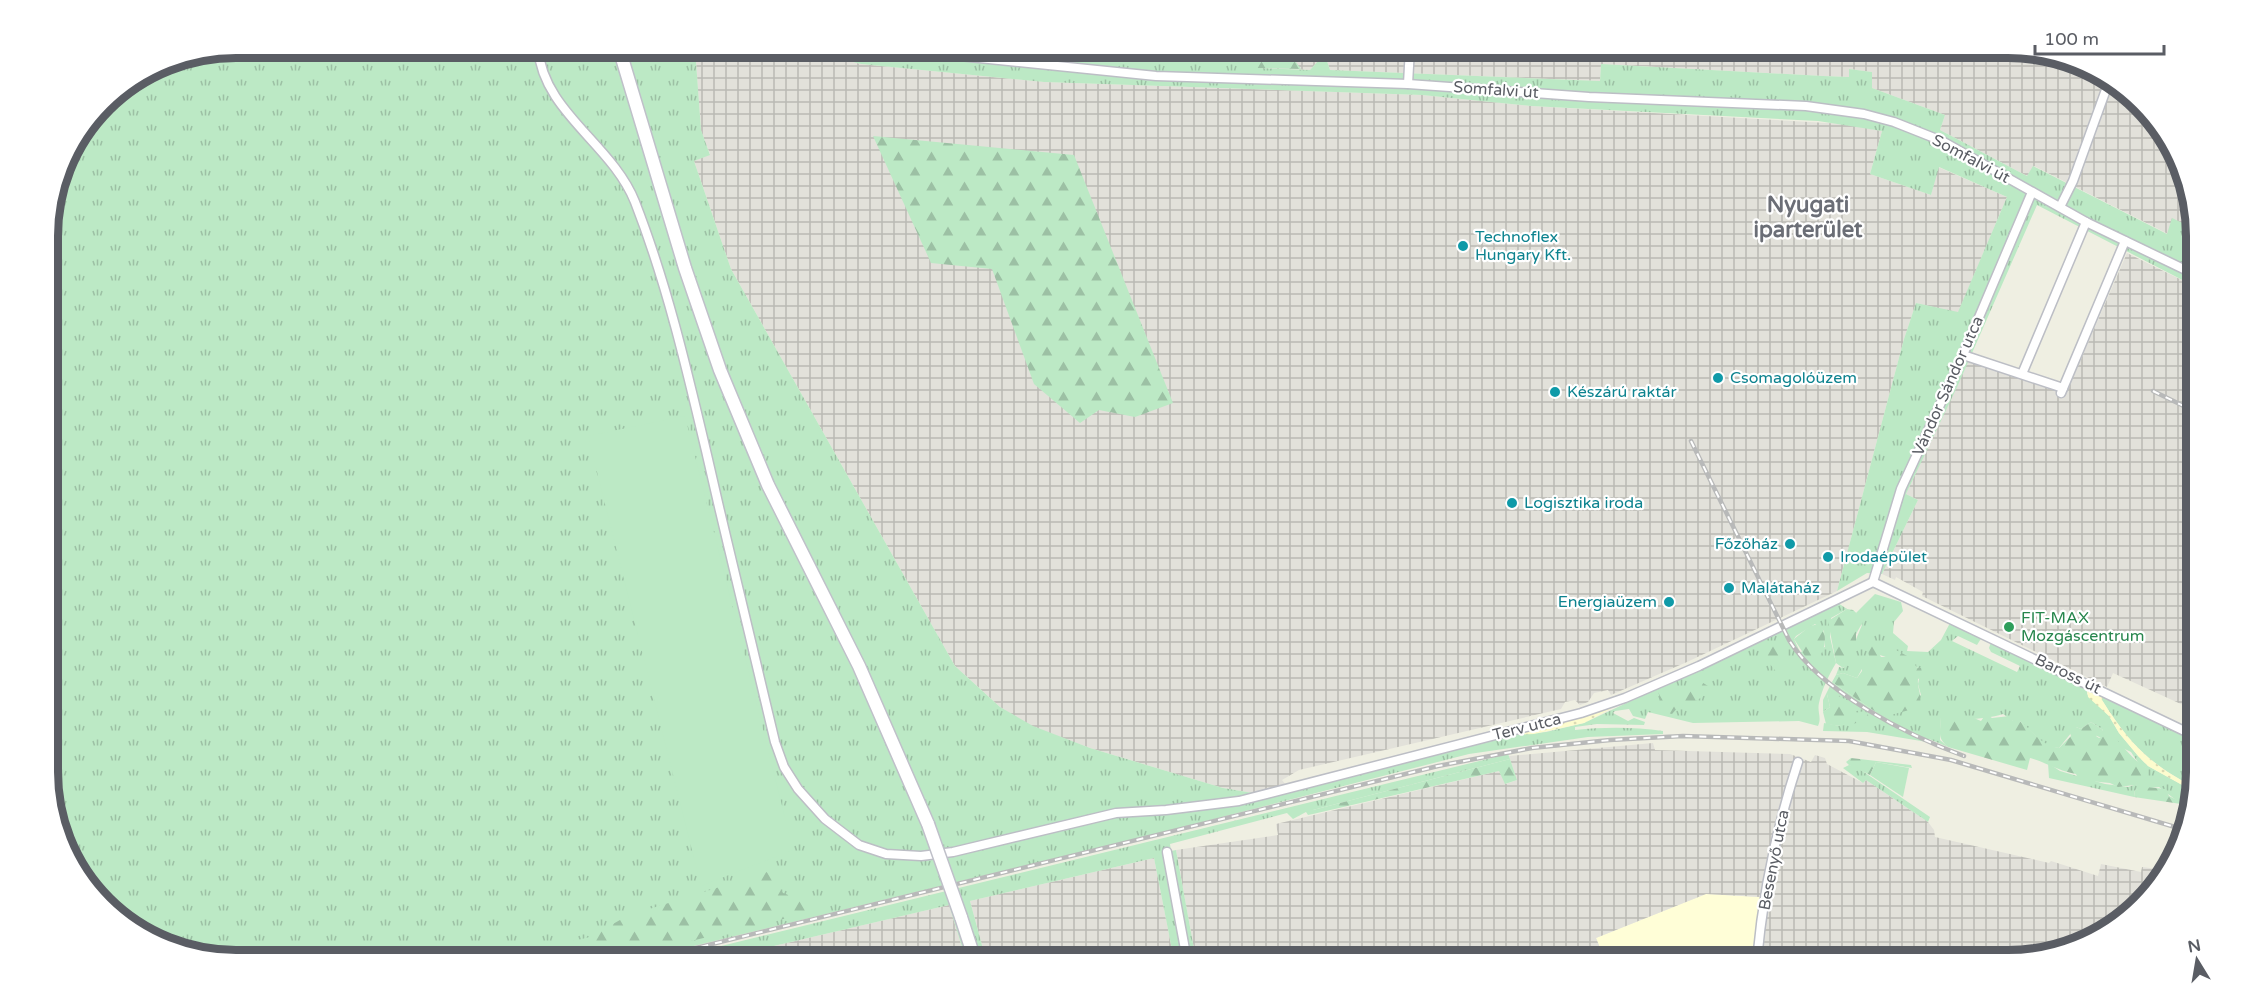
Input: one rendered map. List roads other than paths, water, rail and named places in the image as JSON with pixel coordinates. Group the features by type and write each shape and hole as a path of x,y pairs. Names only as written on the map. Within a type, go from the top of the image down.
{"main road":[{"path":"623,59 684,268 720,370 768,485 860,666 928,824 972,950"}],"street":[{"path":"1408,84 1409,58"},
{"name":"Terv utca","path":"541,59 546,81 559,103 617,168 634,201 683,356 775,742 784,767 798,789 825,819 859,845 886,854 921,856 953,852 1116,813 1161,811 1239,801 1581,713 1625,698 1699,666 1873,582"},
{"name":"Somfalvi út","path":"985,59 1156,76 1408,84 1589,97 1798,106 1864,114 1894,122 1942,141 2086,222 2186,270"},
{"path":"2060,207 2077,170 2106,88"},
{"name":"Vándor Sándor utca","path":"1873,582 1901,489 1963,355 2032,192"},
{"path":"2022,374 2086,222"},
{"path":"1963,355 2022,374 2062,391 2125,241"},
{"name":"Baross út","path":"1873,582 2186,732"},
{"name":"Besenyő utca","path":"1759,949 1770,871 1783,808 1798,762"},
{"path":"1167,852 1185,949"}],"railway":[{"path":"2153,391 2186,407"},
{"path":"1691,441 1789,640 1803,659 1843,694 1867,710 1917,736 1964,756"},
{"path":"689,950 1438,766 1532,748 1610,740 1683,736 1849,741 1951,760 2177,828"}],"place":[{"name":"Technoflex Hungary Kft.","path":"1463,246"},
{"name":"Csomagolóüzem","path":"1718,378"},
{"name":"Készárú raktár","path":"1555,392"},
{"name":"Logisztika iroda","path":"1512,503"},
{"name":"Főzőház","path":"1790,544"},
{"name":"Irodaépület","path":"1828,557"},
{"name":"Malátaház","path":"1729,588"},
{"name":"Energiaüzem","path":"1669,602"},
{"name":"FIT-MAX Mozgáscentrum","path":"2009,627"}],"district":[{"name":"Nyugati iparterület","path":"1808,218"}]}
